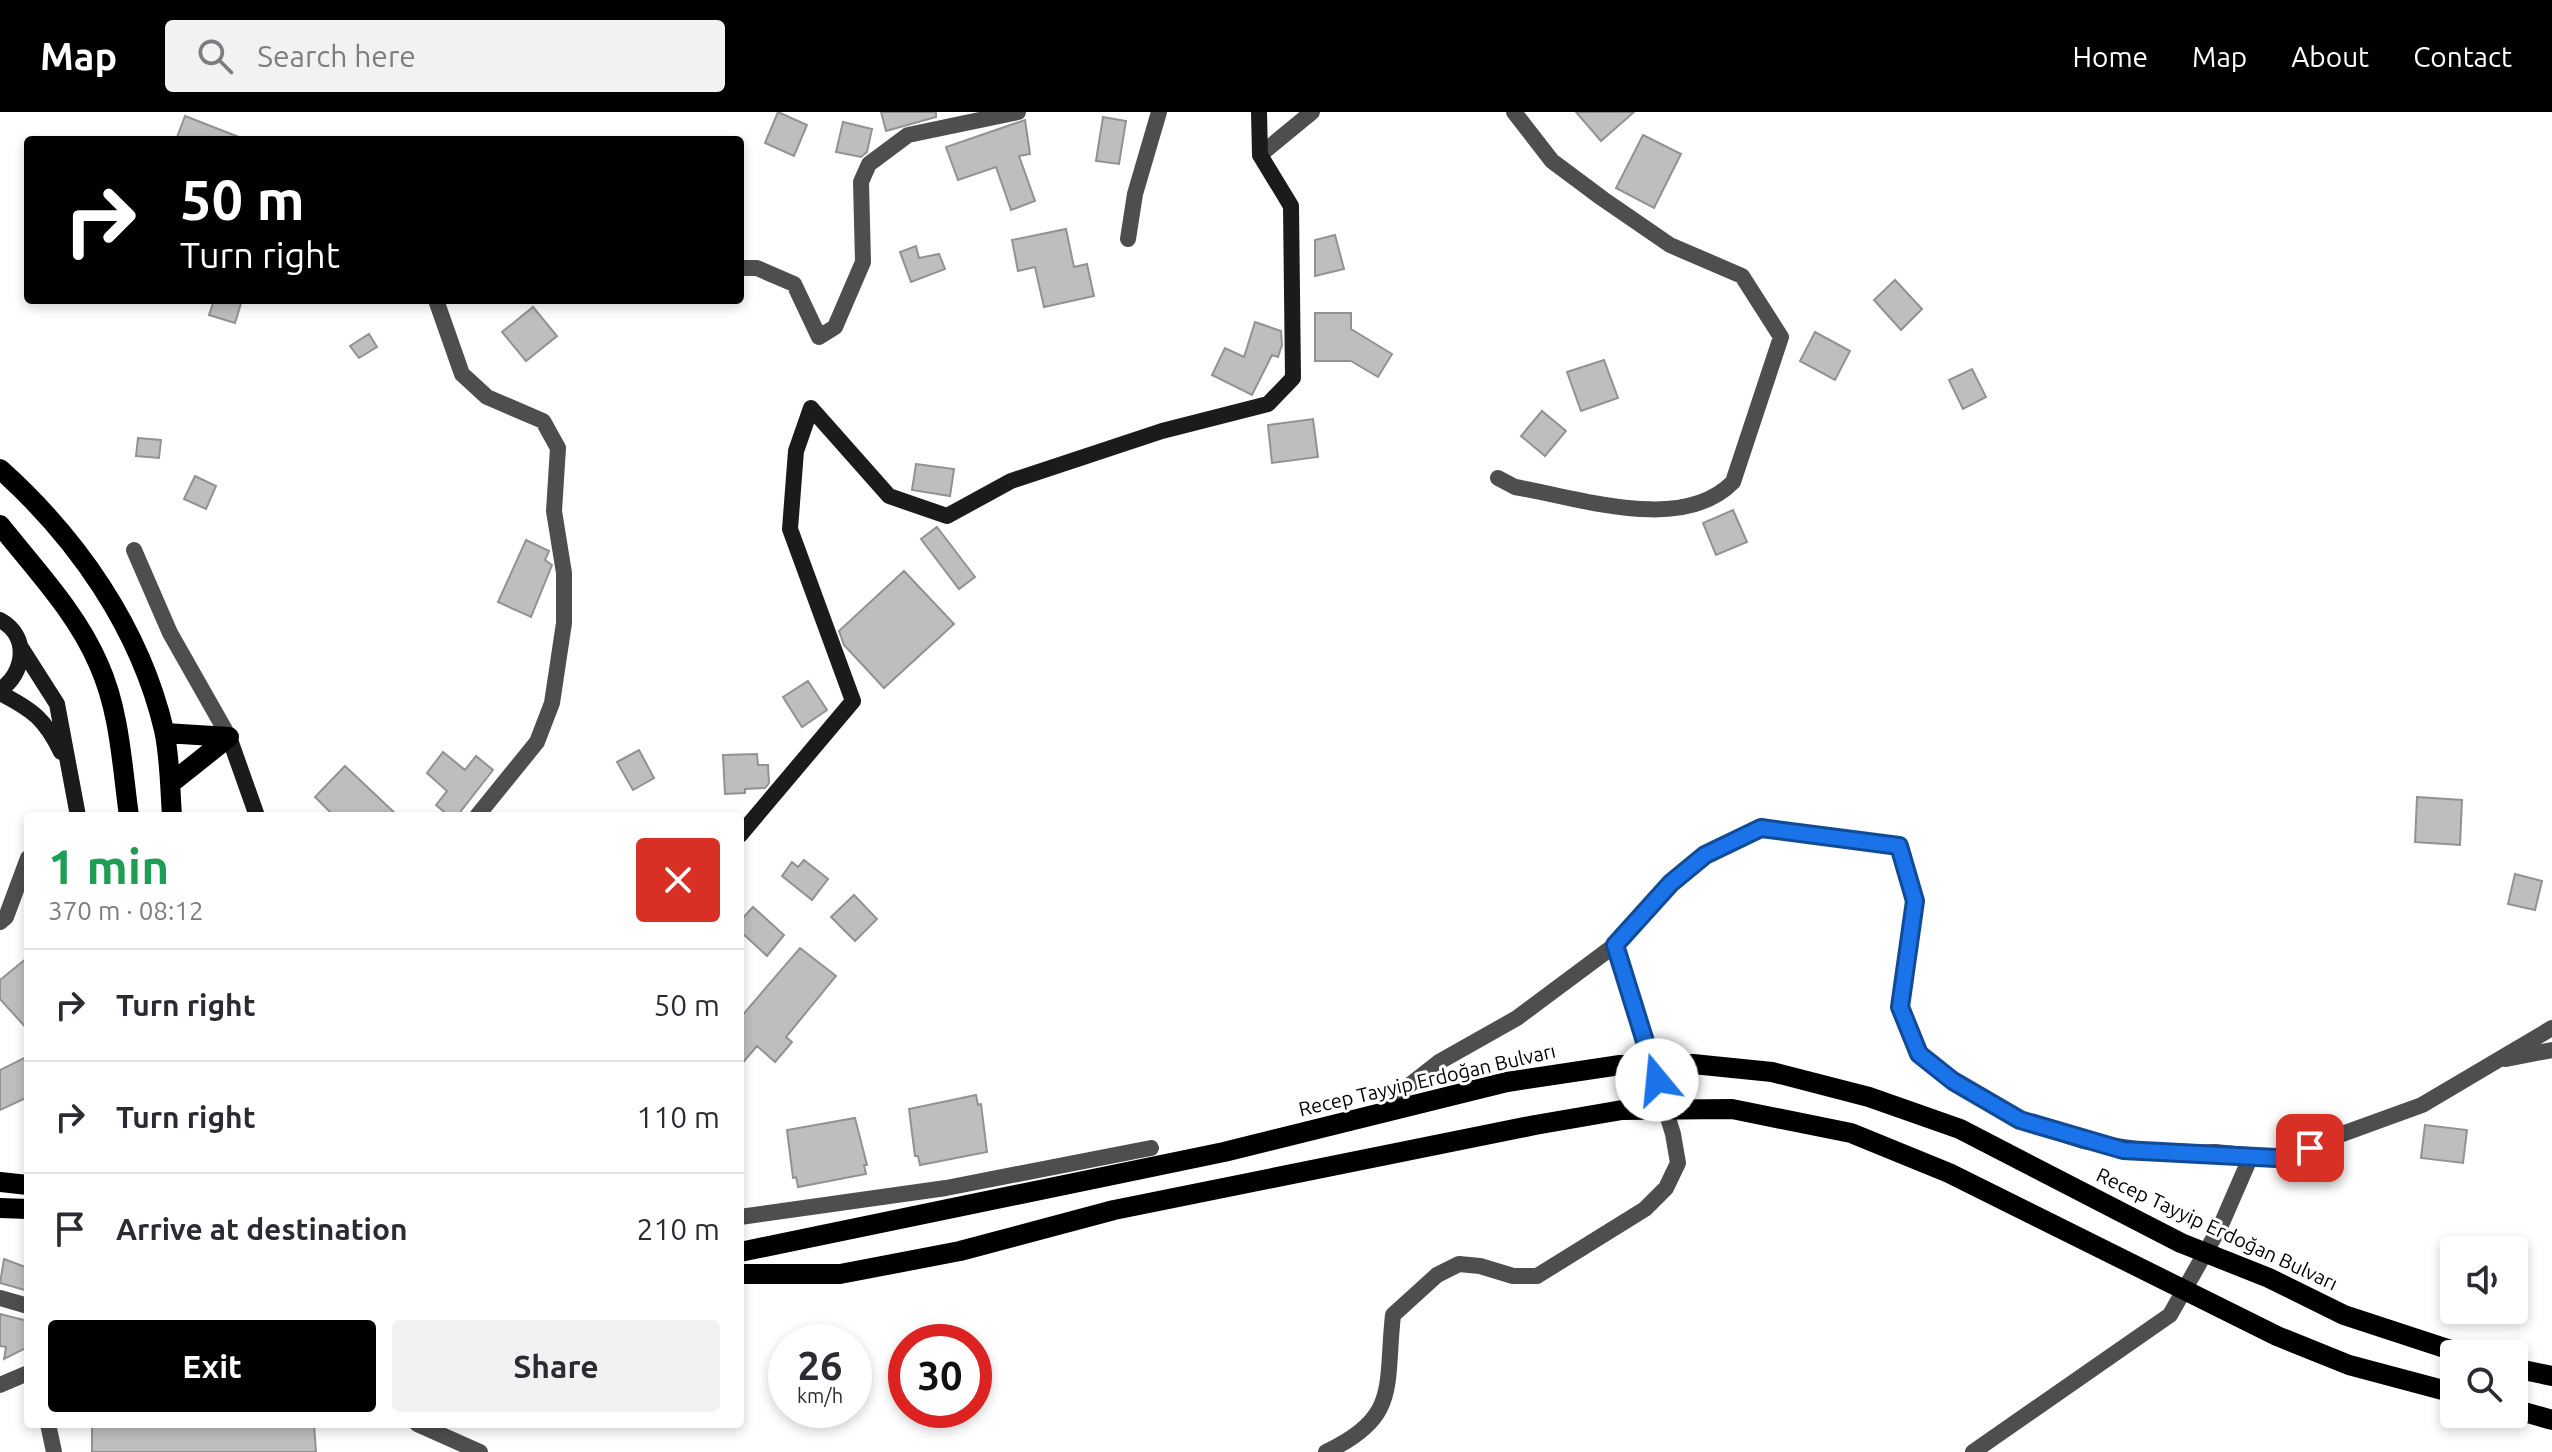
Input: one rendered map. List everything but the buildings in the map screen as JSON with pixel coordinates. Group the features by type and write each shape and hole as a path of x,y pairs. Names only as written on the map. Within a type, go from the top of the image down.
{"main road":[{"path":"0,469 33,498 84,560 111,601 151,684 165,733 172,812"},
{"path":"0,525 74,621 100,666 114,707 128,812"},
{"path":"165,733 229,737"},
{"path":"170,784 229,737"},
{"name":"Recep Tayyip Erdoğan Bulvarı","path":"744,1251 1224,1152 1425,1102 1560,1073 1620,1065 1693,1064 1772,1072 1869,1097 1960,1129 2181,1243 2269,1278 2344,1315 2440,1346"},
{"path":"744,1274 840,1274 960,1251 1114,1210 1622,1110 1732,1109 1851,1133 1949,1173 2277,1336 2349,1365 2440,1389"},
{"path":"0,1182 24,1185"},
{"path":"0,1208 24,1209"},
{"path":"2528,1371 2552,1376"},
{"path":"2528,1413 2552,1420"}],"street":[{"path":"744,268 757,268 794,284 819,337 835,327 863,262 861,182 869,164 908,135 1018,112"},
{"path":"1128,239 1135,194 1159,112"},
{"path":"744,830 853,701 790,529 796,451 811,408 889,496 947,516 1011,481 1162,431 1268,404 1293,378 1291,206 1260,155 1259,112"},
{"path":"1260,155 1312,112"},
{"path":"1498,478 1515,487 1649,510 1688,508 1719,496 1733,482 1781,337 1742,276 1670,245 1603,199 1552,161 1514,112"},
{"path":"437,304 462,374 487,397 543,421 558,448 554,511 564,573 564,623 552,703 537,742 480,812"},
{"path":"134,550 170,633 229,737 256,812"},
{"path":"0,620 15,633 57,704 74,779 78,812"},
{"path":"20,646 17,673 0,692 31,709 50,728 74,779"},
{"path":"1393,1098 1439,1062 1517,1018 1615,945 1671,883 1705,855 1761,828 1899,846 1915,901 1900,1007 1919,1054 1953,1081 2020,1120 2083,1141 2169,1154 2215,1152 2276,1158 2422,1105 2552,1028"},
{"path":"0,922 6,917 24,869"},
{"path":"1326,1452 1356,1438 1378,1416 1385,1403 1393,1315 1437,1275 1459,1264 1480,1266 1513,1276 1537,1276 1645,1209 1666,1188 1678,1163 1673,1134 1615,945"},
{"path":"2493,1061 2552,1050"},
{"path":"744,1216 946,1188 1151,1148"},
{"path":"1973,1452 2170,1315 2221,1225 2251,1156"},
{"path":"0,1298 24,1305"},
{"path":"0,1385 24,1375"},
{"path":"49,1428 54,1452"},
{"path":"426,1428 480,1452"}],"route":[{"path":"1657,1080 1615,945 1671,883 1705,855 1761,828 1843,836 1899,846 1915,901 1900,1007 1919,1054 1953,1081 2020,1120 2083,1141 2123,1150 2169,1154 2215,1152 2276,1158 2310,1148"}]}
